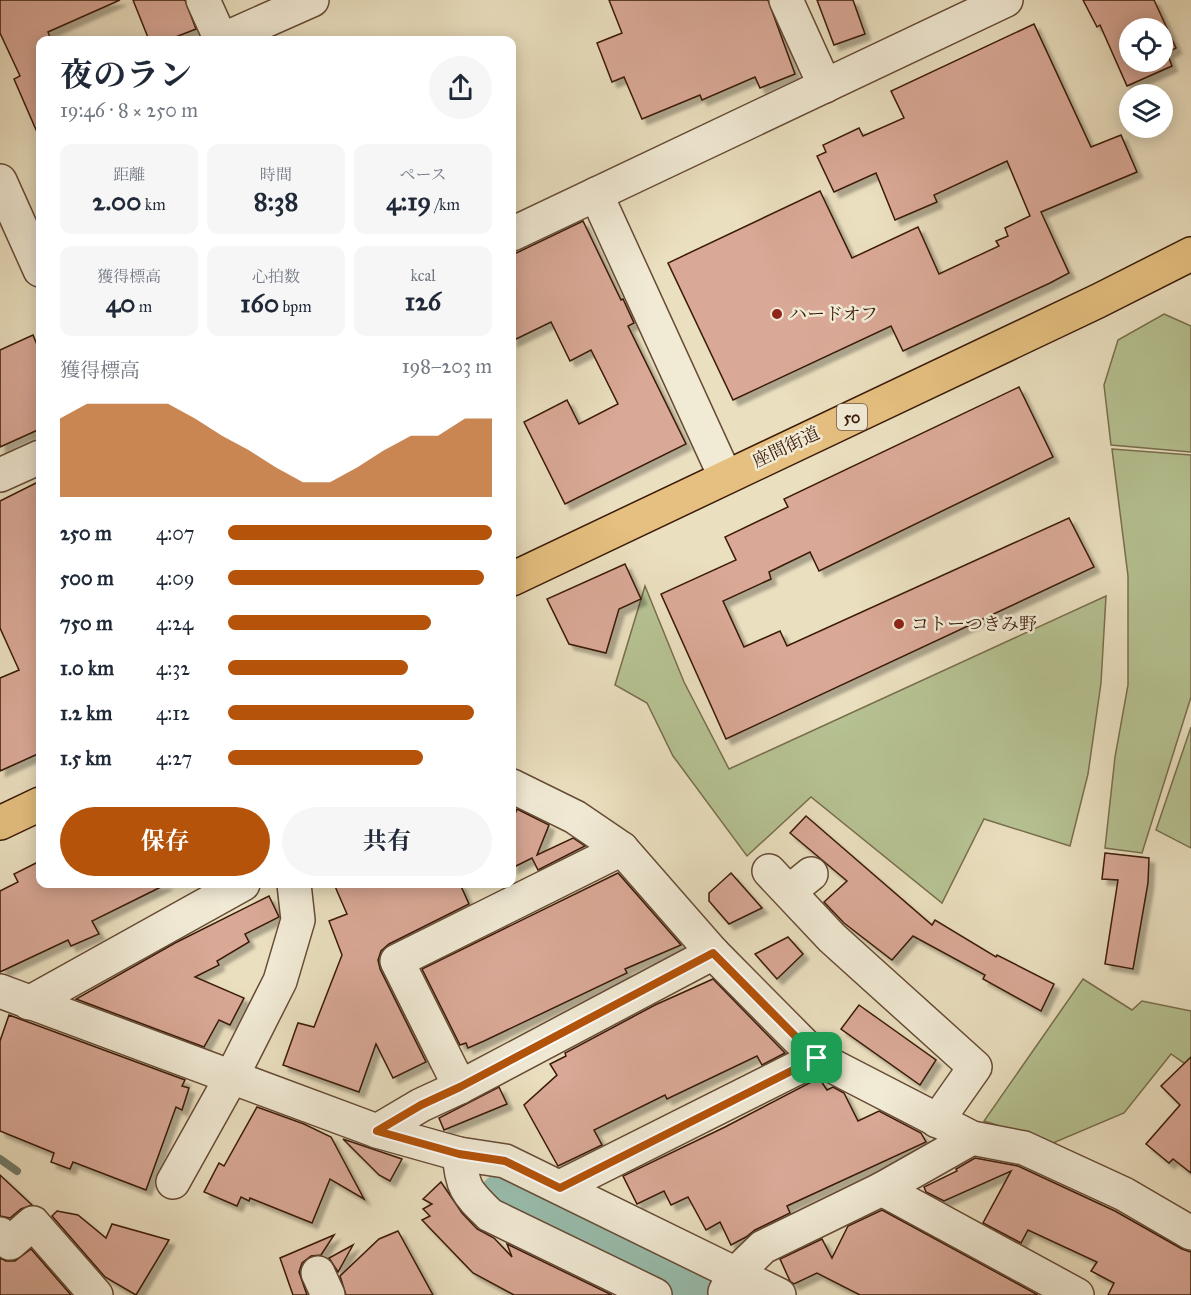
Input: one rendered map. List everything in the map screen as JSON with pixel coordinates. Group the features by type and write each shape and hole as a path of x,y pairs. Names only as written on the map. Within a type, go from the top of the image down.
{"main road":[{"name":"座間街道","path":"516,577 725,476 1088,306 1191,254"},
{"path":"0,823 36,806"}],"street":[{"path":"203,0 219,36"},
{"path":"230,36 312,0"},
{"path":"786,0 825,86"},
{"path":"516,232 1006,0"},
{"path":"0,181 36,261"},
{"path":"596,194 725,476"},
{"path":"0,475 36,459"},
{"path":"516,788 574,817 622,849 713,953 817,1058 972,1138 1024,1148 1124,1194 1191,1233"},
{"path":"460,1087 397,961 622,849"},
{"path":"790,879 831,938 887,968 975,1067 937,1121"},
{"path":"15,997 235,888"},
{"path":"173,1182 231,1078 280,981 298,920 294,888"},
{"path":"377,1131 421,1105 460,1087 713,953"},
{"path":"15,997 377,1131 459,1154 505,1161 560,1188 729,1285 779,1295"},
{"path":"560,1188 817,1058"},
{"path":"729,1285 763,1247 882,1189 972,1138"},
{"path":"459,1154 462,1180 471,1197 490,1215 655,1295"},
{"path":"882,1189 1077,1295"},
{"path":"0,1234 10,1243 33,1223 96,1295"}],"green space":[{"path":"1164,314 1191,326 1191,452 1111,445 1104,385 1118,340"},
{"path":"1112,449 1191,455 1191,697 1142,853 1105,848 1115,757 1128,685 1128,576"},
{"path":"645,586 684,682 729,769 1106,596 1101,683 1088,774 1070,846 984,819 942,903 811,797 747,856 673,756 647,703 615,685"},
{"path":"1191,727 1191,848 1156,830"},
{"path":"1083,979 1132,1010 1142,1001 1191,1011 1191,1068 1171,1054 1124,1113 1053,1143 984,1121"}],"building":[{"path":"0,0 120,0 48,32 50,36 36,36 36,130 14,79 20,76 0,33"},
{"path":"133,0 185,0 196,29 178,36 147,36"},
{"path":"609,0 768,0 795,74 760,88 755,77 702,100 700,95 642,119 624,77 612,82 597,43 622,33"},
{"path":"817,0 853,0 865,34 834,45"},
{"path":"1083,0 1154,0 1162,18 1119,18 1119,68 1100,25 1097,27"},
{"path":"1034,24 1091,147 1119,136 1119,138 1122,138 1137,172 1041,212 1069,273 903,351 891,326 733,400 668,263 820,191 852,258 918,227 939,274 999,246 996,241 1008,236 1005,228 1030,216 1007,161 934,195 937,202 895,220 876,173 834,192 817,156 826,152 823,145 859,128 863,136 904,118 891,91"},
{"path":"1121,72 1158,72 1132,84 1126,84"},
{"path":"583,221 621,300 623,299 634,323 628,326 686,444 565,504 524,422 567,400 579,424 618,404 591,350 570,361 551,322 516,339 516,253"},
{"path":"33,335 36,342 36,431 0,447 0,350"},
{"path":"1019,387 1053,457 819,571 810,552 769,572 771,579 723,601 744,647 780,631 787,646 1069,518 1094,567 726,739 661,594 736,560 725,537 788,507 784,499"},
{"path":"36,483 36,755 0,771 0,678 19,670 0,628 0,501"},
{"path":"625,564 641,599 619,609 606,653 569,644 547,599"},
{"path":"517,809 549,825 537,855 573,838 585,846 538,870 532,858 516,866"},
{"path":"806,816 932,925 935,920 996,957 997,955 1054,984 1041,1011 983,979 985,975 913,936 892,960 844,923 824,902 847,881 790,833"},
{"path":"1105,853 1149,858 1148,883 1133,969 1105,964 1118,880 1102,879"},
{"path":"36,863 36,888 159,888 92,921 99,934 71,946 68,940 0,972 0,891 18,882 14,874"},
{"path":"618,873 681,945 625,969 627,973 484,1041 468,1048 466,1043 460,1045 422,969"},
{"path":"731,873 762,908 729,924 709,901 709,893"},
{"path":"336,888 462,888 469,904 389,944 381,951 378,960 380,969 426,1062 393,1078 376,1044 359,1092 283,1065 298,1023 314,1027 342,955 329,921 347,914"},
{"path":"269,896 279,917 245,934 249,942 217,961 219,965 195,977 244,998 230,1025 219,1020 204,1047 76,999 175,943"},
{"path":"788,937 803,954 777,979 755,954"},
{"path":"713,979 785,1053 762,1065 757,1056 667,1099 665,1095 594,1130 602,1145 558,1166 524,1105 557,1075 550,1064 566,1056 565,1053 655,1005"},
{"path":"859,1005 936,1060 920,1085 841,1029"},
{"path":"9,1015 185,1080 182,1086 189,1088 182,1110 176,1107 146,1190 73,1162 70,1169 51,1162 54,1153 0,1131 0,1041"},
{"path":"1191,1057 1191,1173 1173,1159 1169,1163 1146,1144 1180,1105 1161,1086"},
{"path":"817,1079 827,1090 833,1087 844,1093 858,1121 879,1111 921,1133 926,1142 787,1206 790,1213 731,1245 720,1222 706,1230 688,1197 671,1205 664,1191 637,1204 623,1176"},
{"path":"499,1087 507,1104 444,1130 439,1118"},
{"path":"257,1107 304,1124 331,1137 364,1199 330,1179 312,1223 250,1198 249,1201 241,1197 237,1206 204,1192 219,1163 224,1166"},
{"path":"343,1139 402,1159 390,1181 379,1175"},
{"path":"975,1158 1018,1166 1115,1211 1191,1252 1191,1295 1108,1295 1114,1283 1091,1271 1097,1262 1028,1230 1021,1243 983,1223 1011,1171 944,1201 926,1192 924,1187 957,1171 956,1169"},
{"path":"0,1175 32,1205 21,1209 10,1218 0,1216"},
{"path":"441,1182 462,1213 477,1229 494,1238 512,1257 507,1244 612,1295 514,1295 473,1273 422,1220 430,1216 423,1209 432,1204 423,1199"},
{"path":"882,1210 1038,1295 860,1295 817,1273 794,1284 790,1281 780,1259 822,1239 832,1258 848,1226"},
{"path":"57,1211 78,1215 106,1238 112,1224 169,1240 136,1295 105,1277 52,1216"},
{"path":"398,1231 433,1295 346,1295 340,1276 379,1239"},
{"path":"334,1235 321,1255 311,1256 302,1263 299,1272 307,1295 293,1295 280,1258"},
{"path":"353,1245 338,1272 329,1258"},
{"path":"31,1249 71,1295 0,1295 0,1258 15,1261"}],"waterway":[{"path":"0,1159 17,1171"},
{"path":"503,1198 708,1295"}],"place":[{"name":"ハードオフ","path":"777,314"},
{"name":"コトーつきみ野","path":"899,624"}],"route":[{"path":"713,953 817,1058 560,1188 505,1161 459,1154 377,1131 421,1105 460,1087 713,953"}]}
